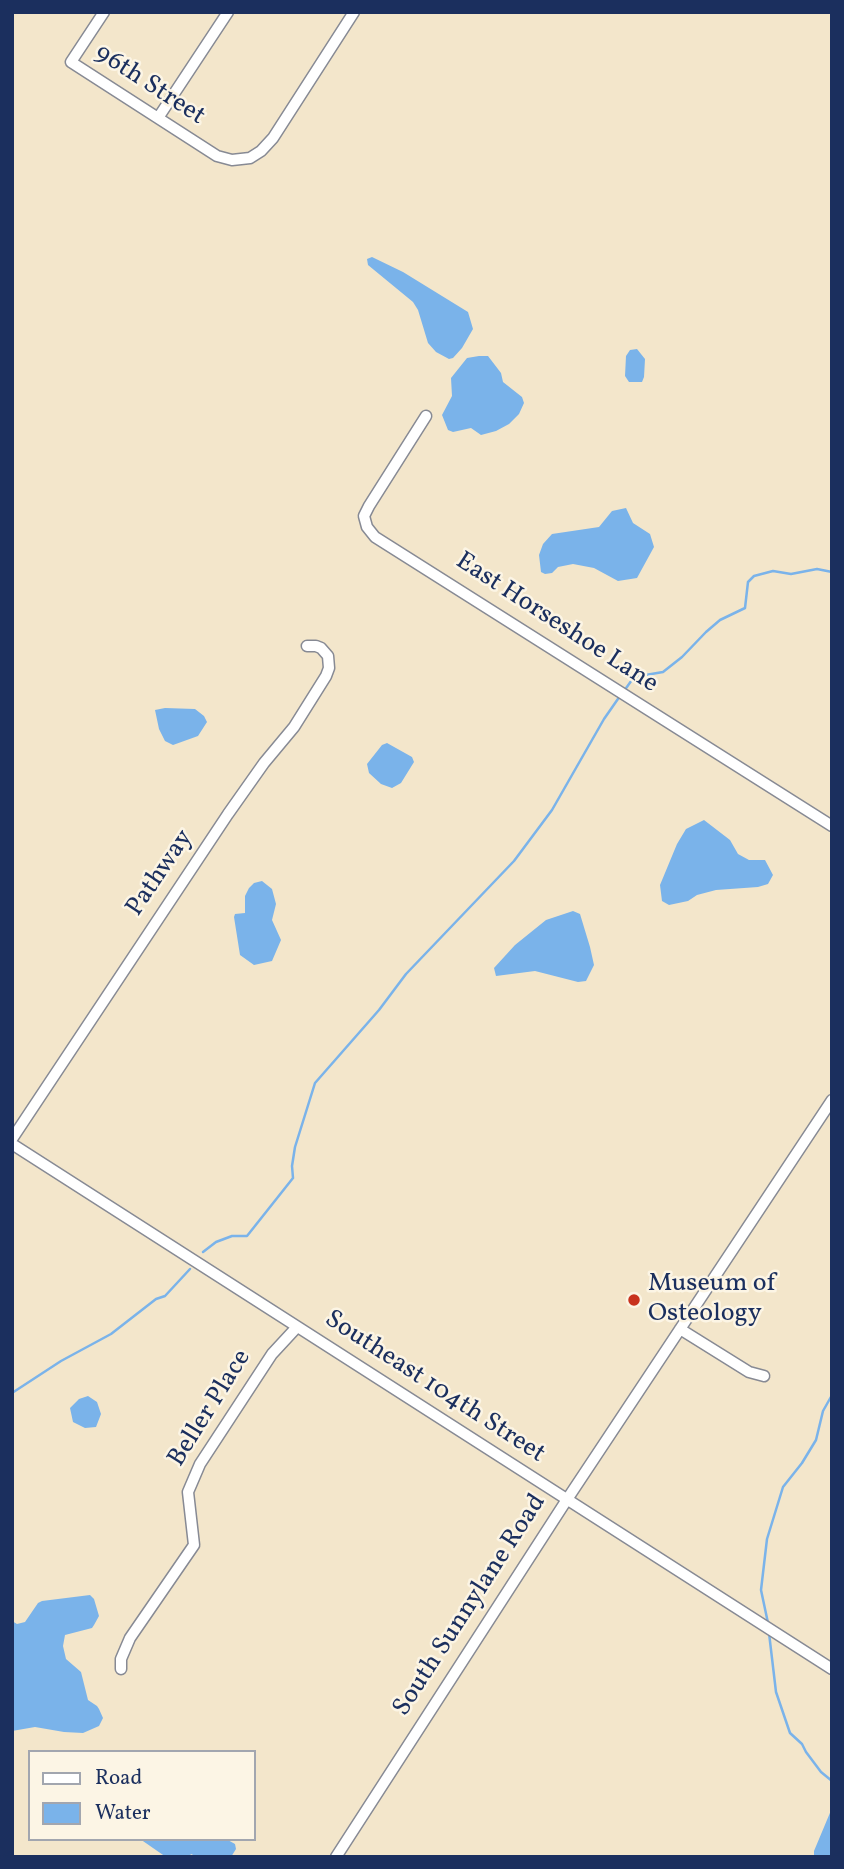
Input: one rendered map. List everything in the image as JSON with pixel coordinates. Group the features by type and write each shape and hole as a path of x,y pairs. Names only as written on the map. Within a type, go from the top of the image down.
{"street":[{"name":"96th Street","path":"104,12 71,62 202,147 217,156 232,160 250,158 261,151 272,138 354,12"},
{"path":"158,118 228,12"},
{"name":"East Horseshoe Lane","path":"426,416 364,516 367,527 375,537 832,826"},
{"name":"Pathway","path":"12,1142 228,814 264,763 294,727 326,677 329,668 328,656 321,648 307,646"},
{"name":"South Sunnylane Road","path":"336,1857 566,1501 832,1100"},
{"name":"Southeast 104th Street","path":"12,1142 832,1670"},
{"name":"Beller Place","path":"121,1669 121,1659 130,1638 194,1545 188,1492 196,1471 272,1354 296,1327"},
{"path":"680,1329 749,1373 764,1376"}],"water":[{"path":"372,257 403,272 468,312 473,329 453,358 449,359 436,352 428,343 413,302 368,265 367,259"},
{"path":"637,349 645,359 644,377 642,382 629,382 625,376 626,356 630,350"},
{"path":"488,356 501,373 503,382 522,397 524,403 519,414 509,424 496,431 481,435 471,428 453,432 448,430 442,415 452,396 451,378 467,358"},
{"path":"626,508 633,523 650,534 654,547 637,578 618,581 594,568 573,564 558,567 552,573 541,572 539,555 543,544 552,534 599,527 612,511"},
{"path":"195,709 207,722 198,736 173,745 165,741 159,729 155,710"},
{"path":"387,743 412,757 414,762 401,783 392,788 381,784 369,773 367,764 382,745"},
{"path":"704,820 730,840 738,854 749,860 765,860 773,875 768,884 758,887 716,890 669,905 662,901 660,885 686,829"},
{"path":"262,881 272,889 276,904 272,920 281,940 272,961 254,965 240,955 234,917 235,914 245,913 245,896 249,888"},
{"path":"573,911 580,914 594,965 586,981 578,982 535,971 496,976 494,968 515,945 546,920"},
{"path":"88,1396 97,1402 101,1414 96,1427 85,1428 73,1422 70,1408 79,1399"},
{"path":"90,1595 94,1599 99,1616 92,1628 65,1635 63,1646 66,1659 81,1672 88,1700 99,1709 103,1718 99,1726 83,1733 35,1727 12,1731 12,1621 17,1624 25,1622 42,1601"},
{"path":"832,1808 832,1857 814,1857 814,1851"},
{"path":"143,1841 230,1841 235,1844 236,1849 231,1857 194,1857 192,1854 185,1857 166,1857"}],"waterway":[{"path":"624,691 634,677 663,672 720,620 745,608 748,582 754,576 773,571 791,574 817,569 832,572"},
{"path":"203,1252 216,1242 232,1236 247,1236 293,1178 295,1147 315,1083 379,1010 406,974 514,861 552,810 620,696"},
{"path":"12,1393 61,1361 111,1334 156,1299 165,1296 190,1269"},
{"path":"768,1623 761,1590 767,1539 783,1487 816,1440 823,1411 832,1395"},
{"path":"769,1633 776,1692 790,1733 802,1744 821,1772 832,1781"}],"place":[{"name":"Museum of Osteology","path":"634,1300"}]}
